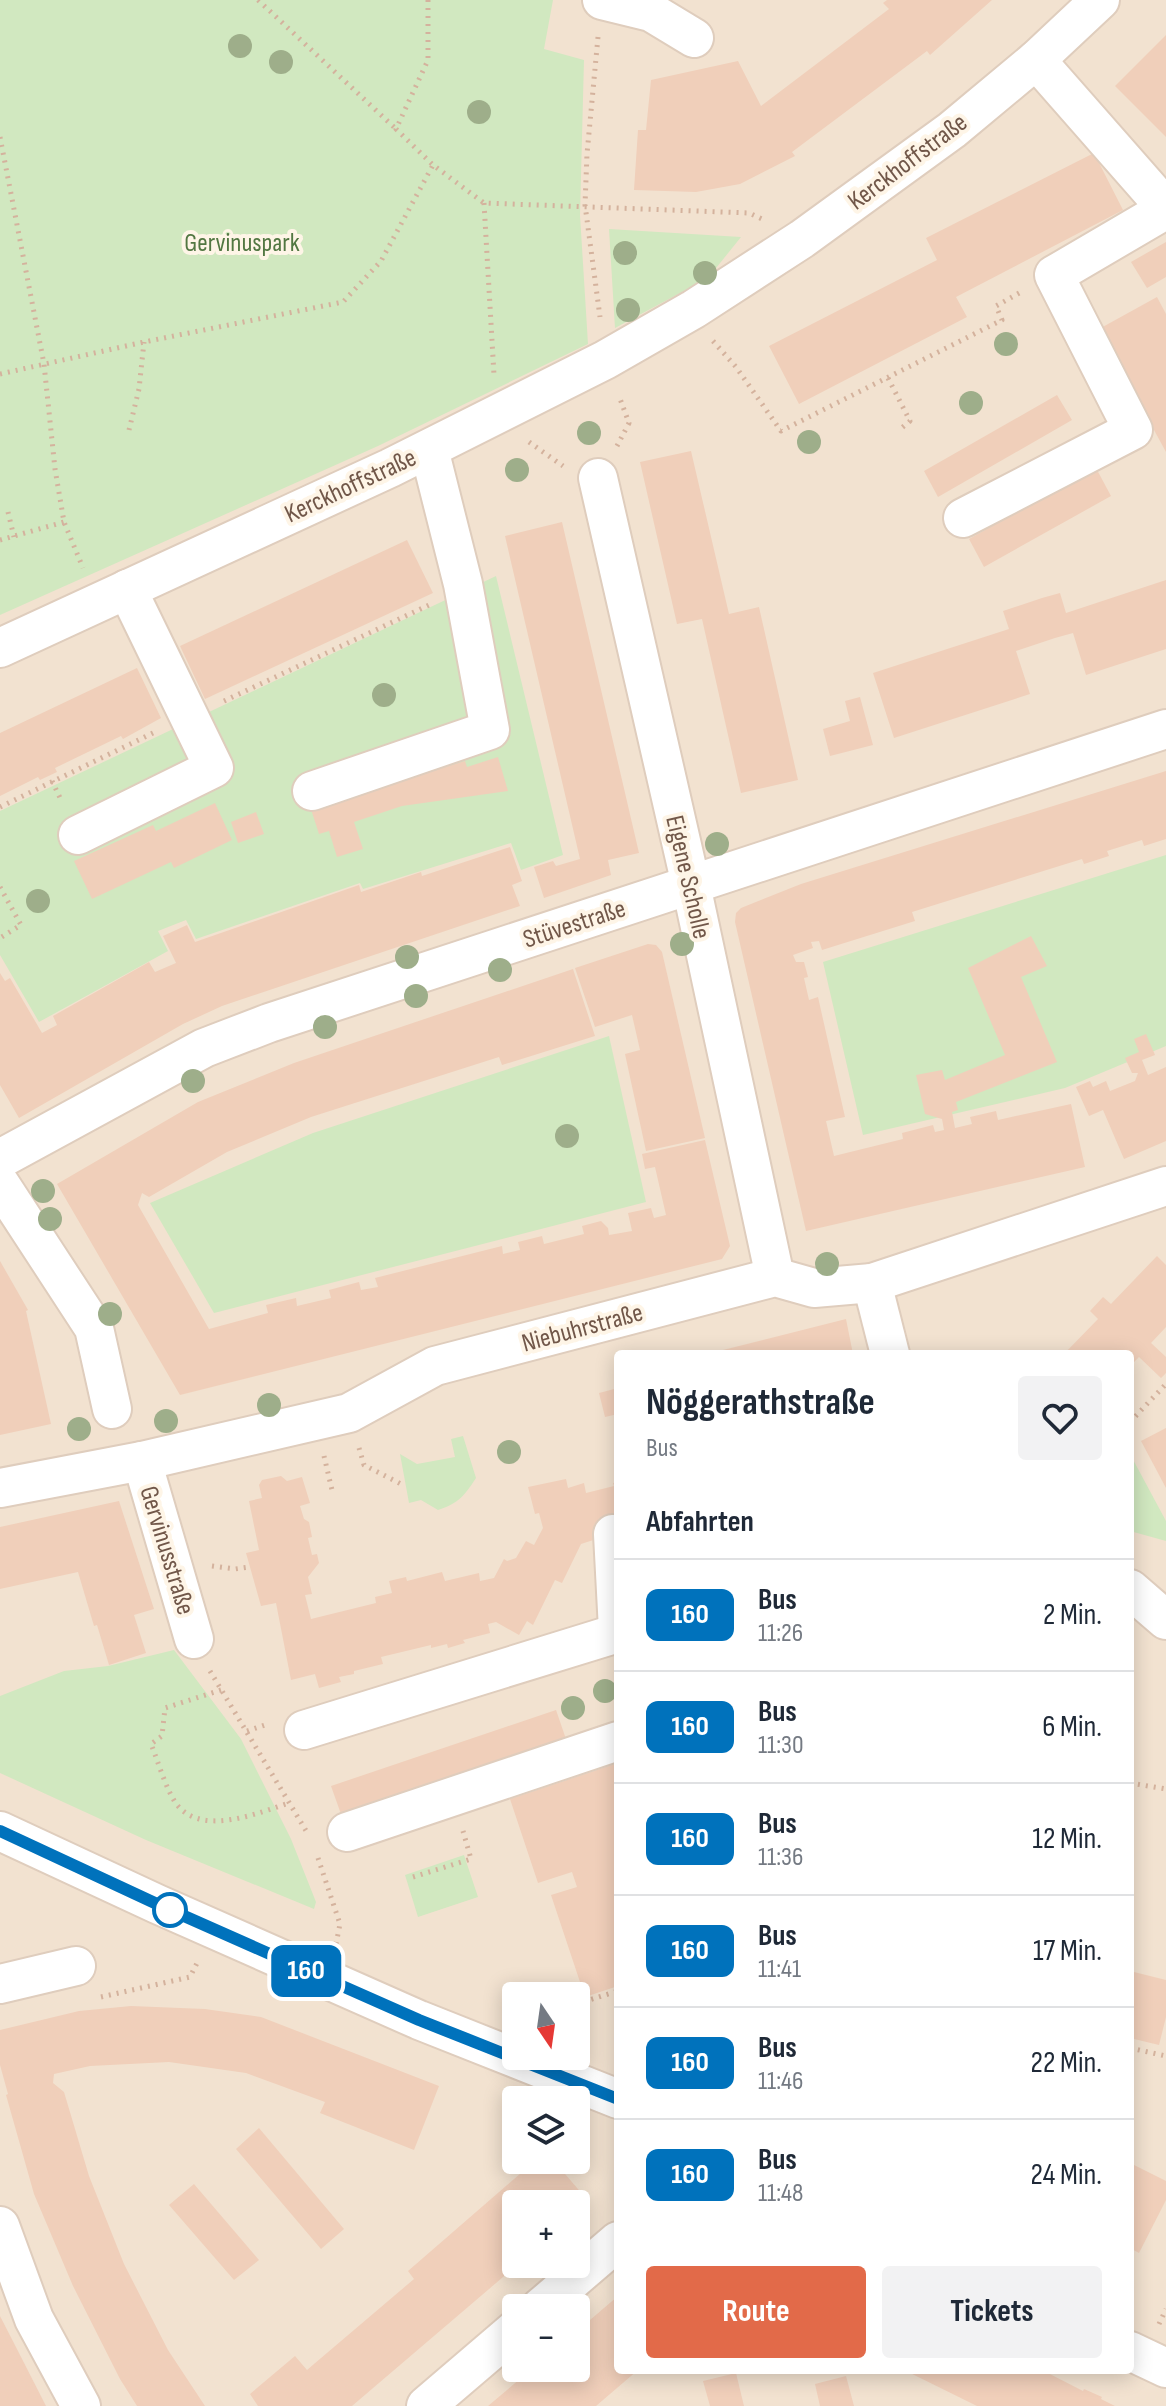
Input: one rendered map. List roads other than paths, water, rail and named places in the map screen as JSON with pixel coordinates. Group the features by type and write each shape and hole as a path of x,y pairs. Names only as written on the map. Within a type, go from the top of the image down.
{"street":[{"path":"602,0 651,12 694,38"},
{"name":"Kerckhoffstraße","path":"0,648 429,449 605,360 694,309 802,239 952,130 1036,60 1100,0"},
{"path":"963,518 1133,430 1054,275 1160,213 1158,199 1036,60"},
{"path":"312,791 490,730 463,584 429,449"},
{"name":"Eigene Scholle","path":"598,478 691,885 775,1277"},
{"path":"78,835 214,768 127,589"},
{"name":"Stüvestraße","path":"0,1159 204,1048 269,1023 1166,729"},
{"path":"0,1184 94,1328 112,1409"},
{"path":"775,1277 814,1288 872,1283 1166,1186"},
{"name":"Niebuhrstraße","path":"0,1488 142,1461 349,1413 435,1366 775,1277"},
{"path":"872,1283 889,1350"},
{"name":"Gervinusstraße","path":"142,1461 194,1639"},
{"path":"613,1534 614,1553"},
{"path":"1134,1592 1166,1620"},
{"path":"304,1730 614,1632"},
{"path":"330,1840 614,1742"},
{"path":"0,1831 419,2020 614,2097"},
{"path":"0,1984 76,1966"},
{"path":"0,2226 34,2319 81,2406"},
{"path":"556,2294 614,2244"},
{"path":"426,2406 502,2341"},
{"path":"1134,2353 1166,2368"}],"park label":[{"name":"Gervinuspark","path":"242,242"}]}
